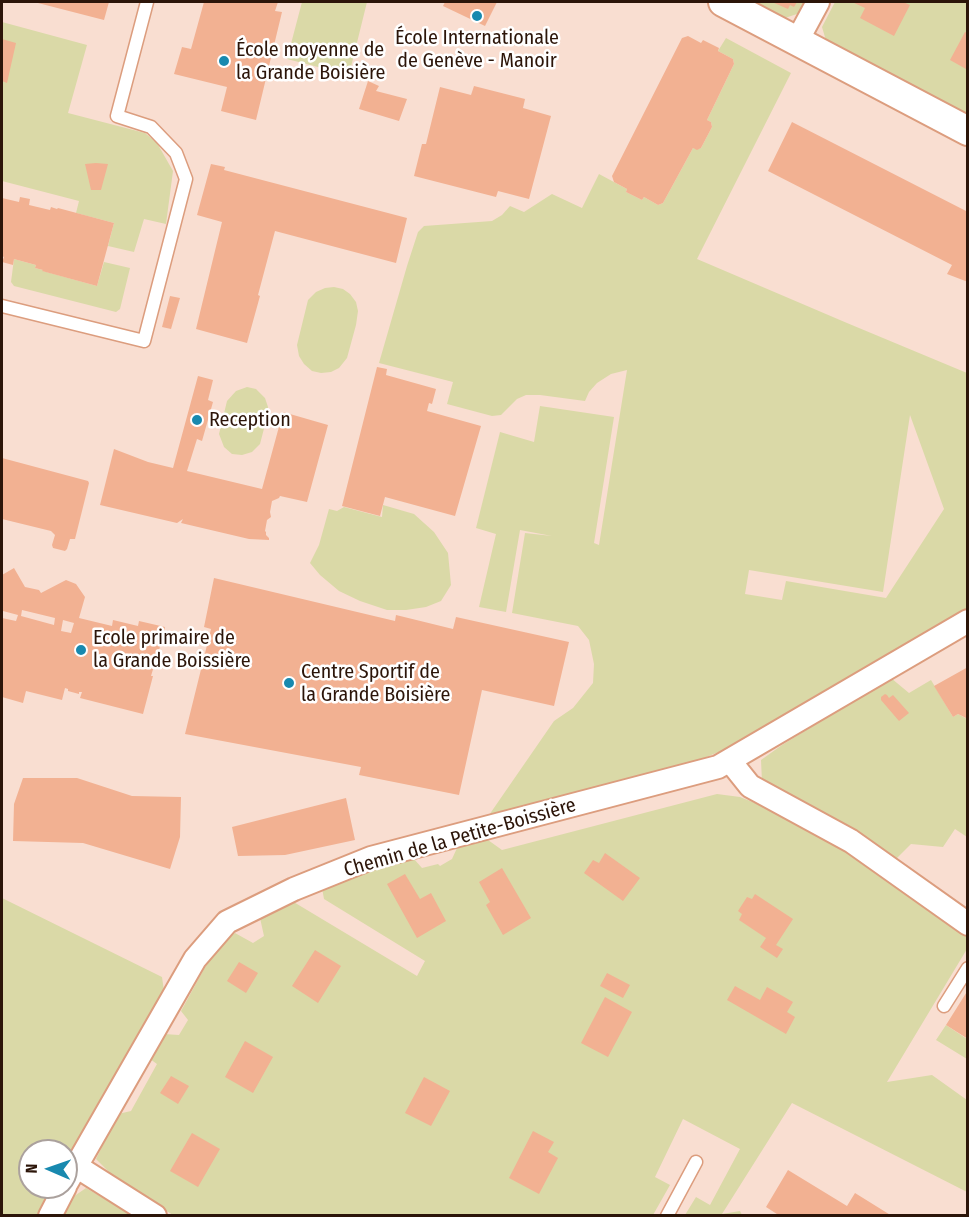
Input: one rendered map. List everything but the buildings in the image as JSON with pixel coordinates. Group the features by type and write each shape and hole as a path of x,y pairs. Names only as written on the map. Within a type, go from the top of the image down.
{"street":[{"path":"723,2 968,130"},
{"path":"797,41 818,2"},
{"name":"Chemin de la Petite-Boissière","path":"78,1163 195,958 227,922 294,889 371,858 718,767 968,621"},
{"path":"730,761 750,786 851,841 968,924"},
{"path":"78,1183 155,1215"},
{"name":"Chemin de la Petite-Boissière","path":"50,1215 58,1199"}],"lane":[{"path":"2,306 144,341 186,179 176,153 151,128 117,116 147,2"},
{"path":"944,1006 968,968"},
{"path":"667,1215 696,1162"}],"green space":[{"path":"302,2 367,2 349,75 287,59"},
{"path":"745,2 809,2 797,14 785,18 774,16"},
{"path":"835,2 967,2 967,116 827,44 822,27"},
{"path":"2,22 87,45 68,113 145,133 157,143 173,171 166,224 144,219 134,252 108,246 114,223 76,213 79,201 2,181"},
{"path":"726,38 791,73 697,259 967,373 967,611 750,739 704,758 487,818 554,721 573,708 593,683 594,664 589,640 578,626 512,613 525,533 552,536 520,530 506,612 479,607 496,534 476,528 500,432 534,442 540,406 614,417 594,543 599,545 627,370 611,374 597,383 585,401 526,395 517,399 501,415 492,416 447,404 453,382 379,363 407,266 418,232 424,226 492,221 510,206 524,212 552,194 582,208 599,174 642,200 644,197 658,205 663,203 693,148 701,148 712,127 711,122 707,120 734,64 733,59 718,51","holes":["910,415 944,509 886,598 786,581 782,600 745,594 749,570 883,592"]},
{"path":"14,259 36,265 35,268 43,271 97,286 104,262 130,268 120,309 116,312 14,286 11,282"},
{"path":"334,287 343,289 356,302 358,311 356,325 347,358 339,368 321,373 312,371 304,364 299,356 297,345 308,300 316,292"},
{"path":"247,387 256,389 265,398 268,407 267,417 260,444 252,452 242,455 232,454 224,447 219,434 227,401 236,391"},
{"path":"383,505 414,514 434,532 448,553 451,585 441,601 426,607 387,610 339,591 310,563 319,545 329,509 337,511 344,507 382,517"},
{"path":"891,678 909,693 931,680 953,717 958,714 967,719 967,837 955,829 943,847 911,844 895,860 848,826 762,782 761,760"},
{"path":"717,794 740,797 755,803 859,857 967,935 967,949 887,1082 932,1075 967,1100 967,1192 792,1103 722,1214 740,1211 742,1215 685,1215 696,1197 710,1205 740,1149 683,1119 655,1177 670,1185 653,1215 173,1215 118,1181 96,1159 118,1114 131,1111 157,1064 150,1059 164,1034 179,1035 188,1020 181,1011 221,943 235,933 253,943 264,936 260,918 292,901 417,976 425,961 324,899 322,888 363,872 414,859 422,868 438,864 440,866 452,859 457,848 488,840 502,850"},
{"path":"2,898 162,977 164,991 78,1143 78,1139 18,1139 18,1199 49,1199 41,1215 2,1215"},
{"path":"946,1025 967,1039 967,1059 936,1040"},
{"path":"86,1188 132,1215 63,1215 72,1199 78,1199 78,1194"}],"place":[{"name":"École Internationale de Genève - Manoir","path":"477,16"},
{"name":"École moyenne de la Grande Boisière","path":"224,61"},
{"name":"Reception","path":"197,420"},
{"name":"Ecole primaire de la Grande Boissière","path":"81,650"},
{"name":"Centre Sportif de la Grande Boisière","path":"289,683"}]}
